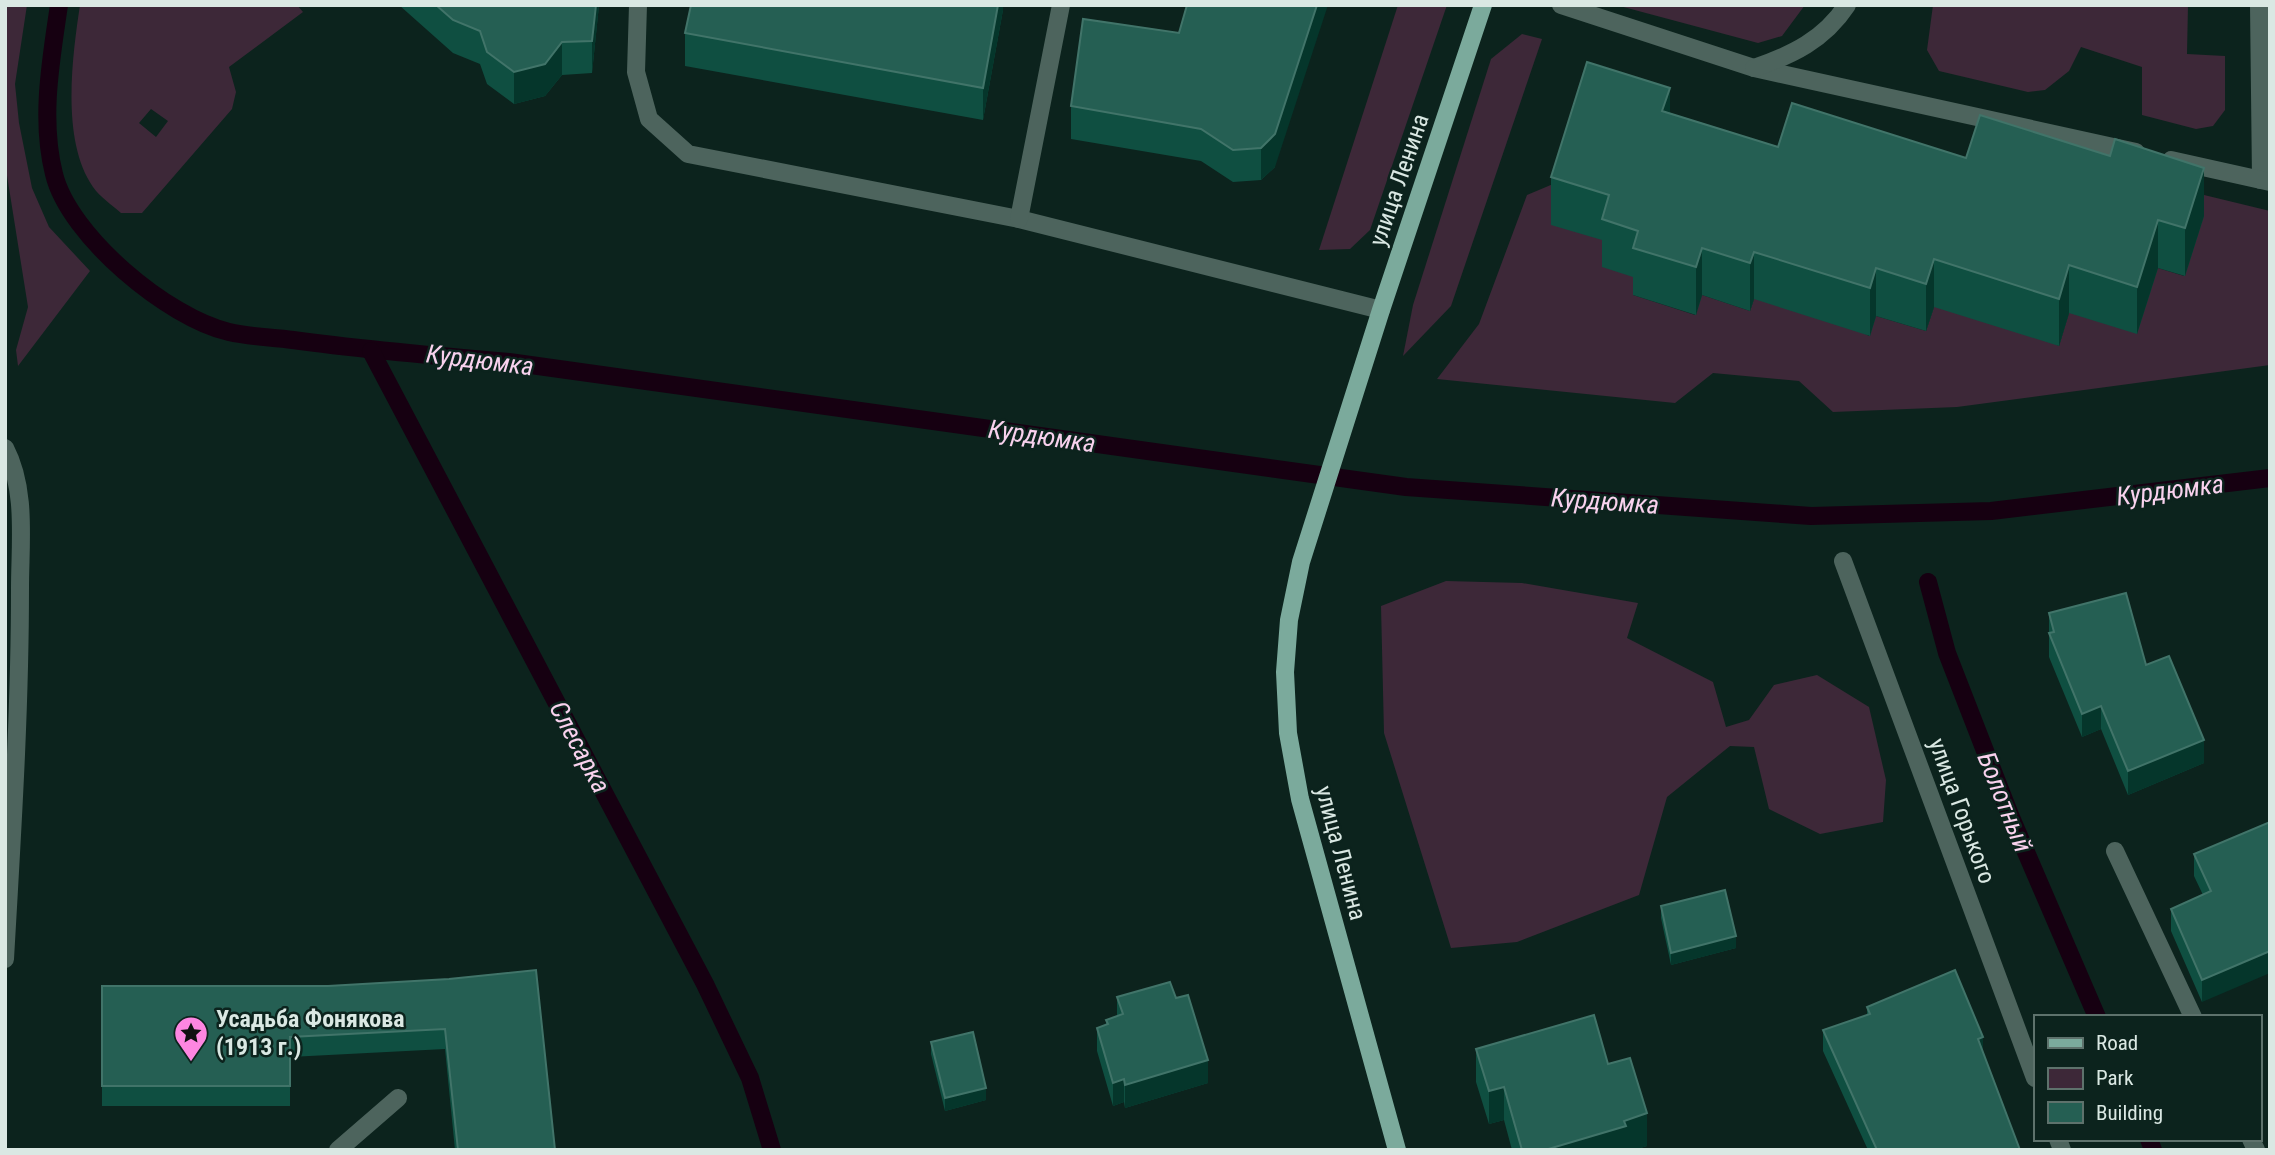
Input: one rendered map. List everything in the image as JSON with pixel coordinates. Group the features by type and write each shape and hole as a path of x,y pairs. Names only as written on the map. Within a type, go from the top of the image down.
{"main road":[{"name":"улица Ленина","path":"1397,1150 1300,799 1288,733 1285,672 1289,620 1301,562 1381,310 1483,5"}],"street":[{"path":"638,5 636,72 649,119 688,154 1018,219 1381,310"},
{"path":"1018,219 1061,5"},
{"path":"1561,5 1754,68 2265,181 2259,5"},
{"path":"1754,68 1787,57 1807,46 1837,20 1847,5"},
{"path":"5,448 13,463 20,501 20,651 5,959"},
{"name":"улица Горького","path":"1843,561 2034,1076"},
{"path":"2115,851 2192,1015"},
{"path":"338,1150 398,1098"}],"green space":[{"path":"5,5 27,5 15,84 19,123 32,188 49,227 90,271 18,366 16,350 28,307 5,163"},
{"path":"80,5 297,5 303,12 229,67 236,92 232,109 142,213 121,213 96,191 83,168 76,147 73,123 72,74","holes":["151,109 168,121 156,137 139,123"]},
{"path":"1398,5 1447,5 1370,230 1350,249 1319,250"},
{"path":"1616,5 1805,5 1782,36 1758,43"},
{"path":"1933,5 2188,5 2187,54 2225,56 2225,110 2213,126 2196,129 2142,115 2142,67 2081,47 2069,71 2045,90 2028,92 1939,71 1927,50"},
{"path":"1522,34 1542,39 1451,306 1403,356 1413,305 1491,59"},
{"path":"1565,179 1609,243 1638,279 1633,295 1695,315 1702,295 1750,311 1761,278 1869,336 1876,316 1926,331 1940,289 2059,346 2069,313 2158,268 2184,276 2167,186 2270,211 2270,365 1957,407 1833,412 1799,381 1713,373 1675,403 1437,379 1479,324 1527,195"},
{"path":"1446,581 1522,583 1638,603 1627,638 1713,682 1726,727 1749,720 1774,685 1817,675 1869,707 1886,780 1883,822 1820,834 1769,809 1754,747 1730,746 1667,797 1639,895 1517,942 1451,948 1384,733 1381,606"}],"building":[{"path":"436,5 596,5 592,41 562,42 545,64 514,72 487,52 480,31 453,20"},
{"path":"691,5 998,5 983,88 685,33"},
{"path":"1187,5 1317,5 1275,134 1261,148 1233,150 1201,129 1071,106 1083,19 1179,33"},
{"path":"1587,62 1670,88 1662,111 1778,147 1792,103 1966,158 1980,115 2110,156 2115,139 2204,168 2185,228 2158,220 2137,287 2069,265 2059,299 1934,259 1926,284 1876,268 1870,288 1754,252 1750,263 1702,248 1696,267 1633,248 1638,231 1602,219 1609,195 1551,177"},
{"path":"2126,593 2146,665 2169,656 2204,740 2128,771 2101,706 2082,714 2049,633 2054,632 2049,613"},
{"path":"2270,822 2270,951 2202,980 2171,909 2211,891 2194,854"},
{"path":"1725,890 1736,936 1671,953 1661,906"},
{"path":"536,970 555,1150 458,1150 445,1029 290,1037 290,1086 102,1086 102,986 328,986 449,979"},
{"path":"1955,970 1983,1037 1978,1039 2020,1150 1877,1150 1823,1030 1870,1014 1867,1007"},
{"path":"1170,982 1176,998 1188,995 1208,1060 1125,1085 1124,1079 1113,1083 1097,1028 1108,1024 1106,1020 1123,1014 1117,997"},
{"path":"1594,1015 1608,1064 1630,1058 1647,1113 1624,1121 1626,1126 1545,1150 1522,1150 1504,1087 1489,1091 1476,1049"},
{"path":"973,1032 986,1088 945,1098 931,1042"}],"waterway":[{"name":"Курдюмка","path":"59,5 47,111 50,153 63,198 79,223 124,271 178,310 205,324 229,332 374,350 509,362 1406,487 1811,516 1991,511 2270,478"},
{"name":"Слесарка","path":"371,351 705,984 750,1078 772,1150"},
{"name":"Болотный","path":"1928,582 1947,653 2010,815 2096,1015"},
{"name":"Болотный","path":"2150,1141 2153,1150"}],"place":[{"name":"Усадьба Фонякова (1913 г.)","path":"191,1063"}]}
